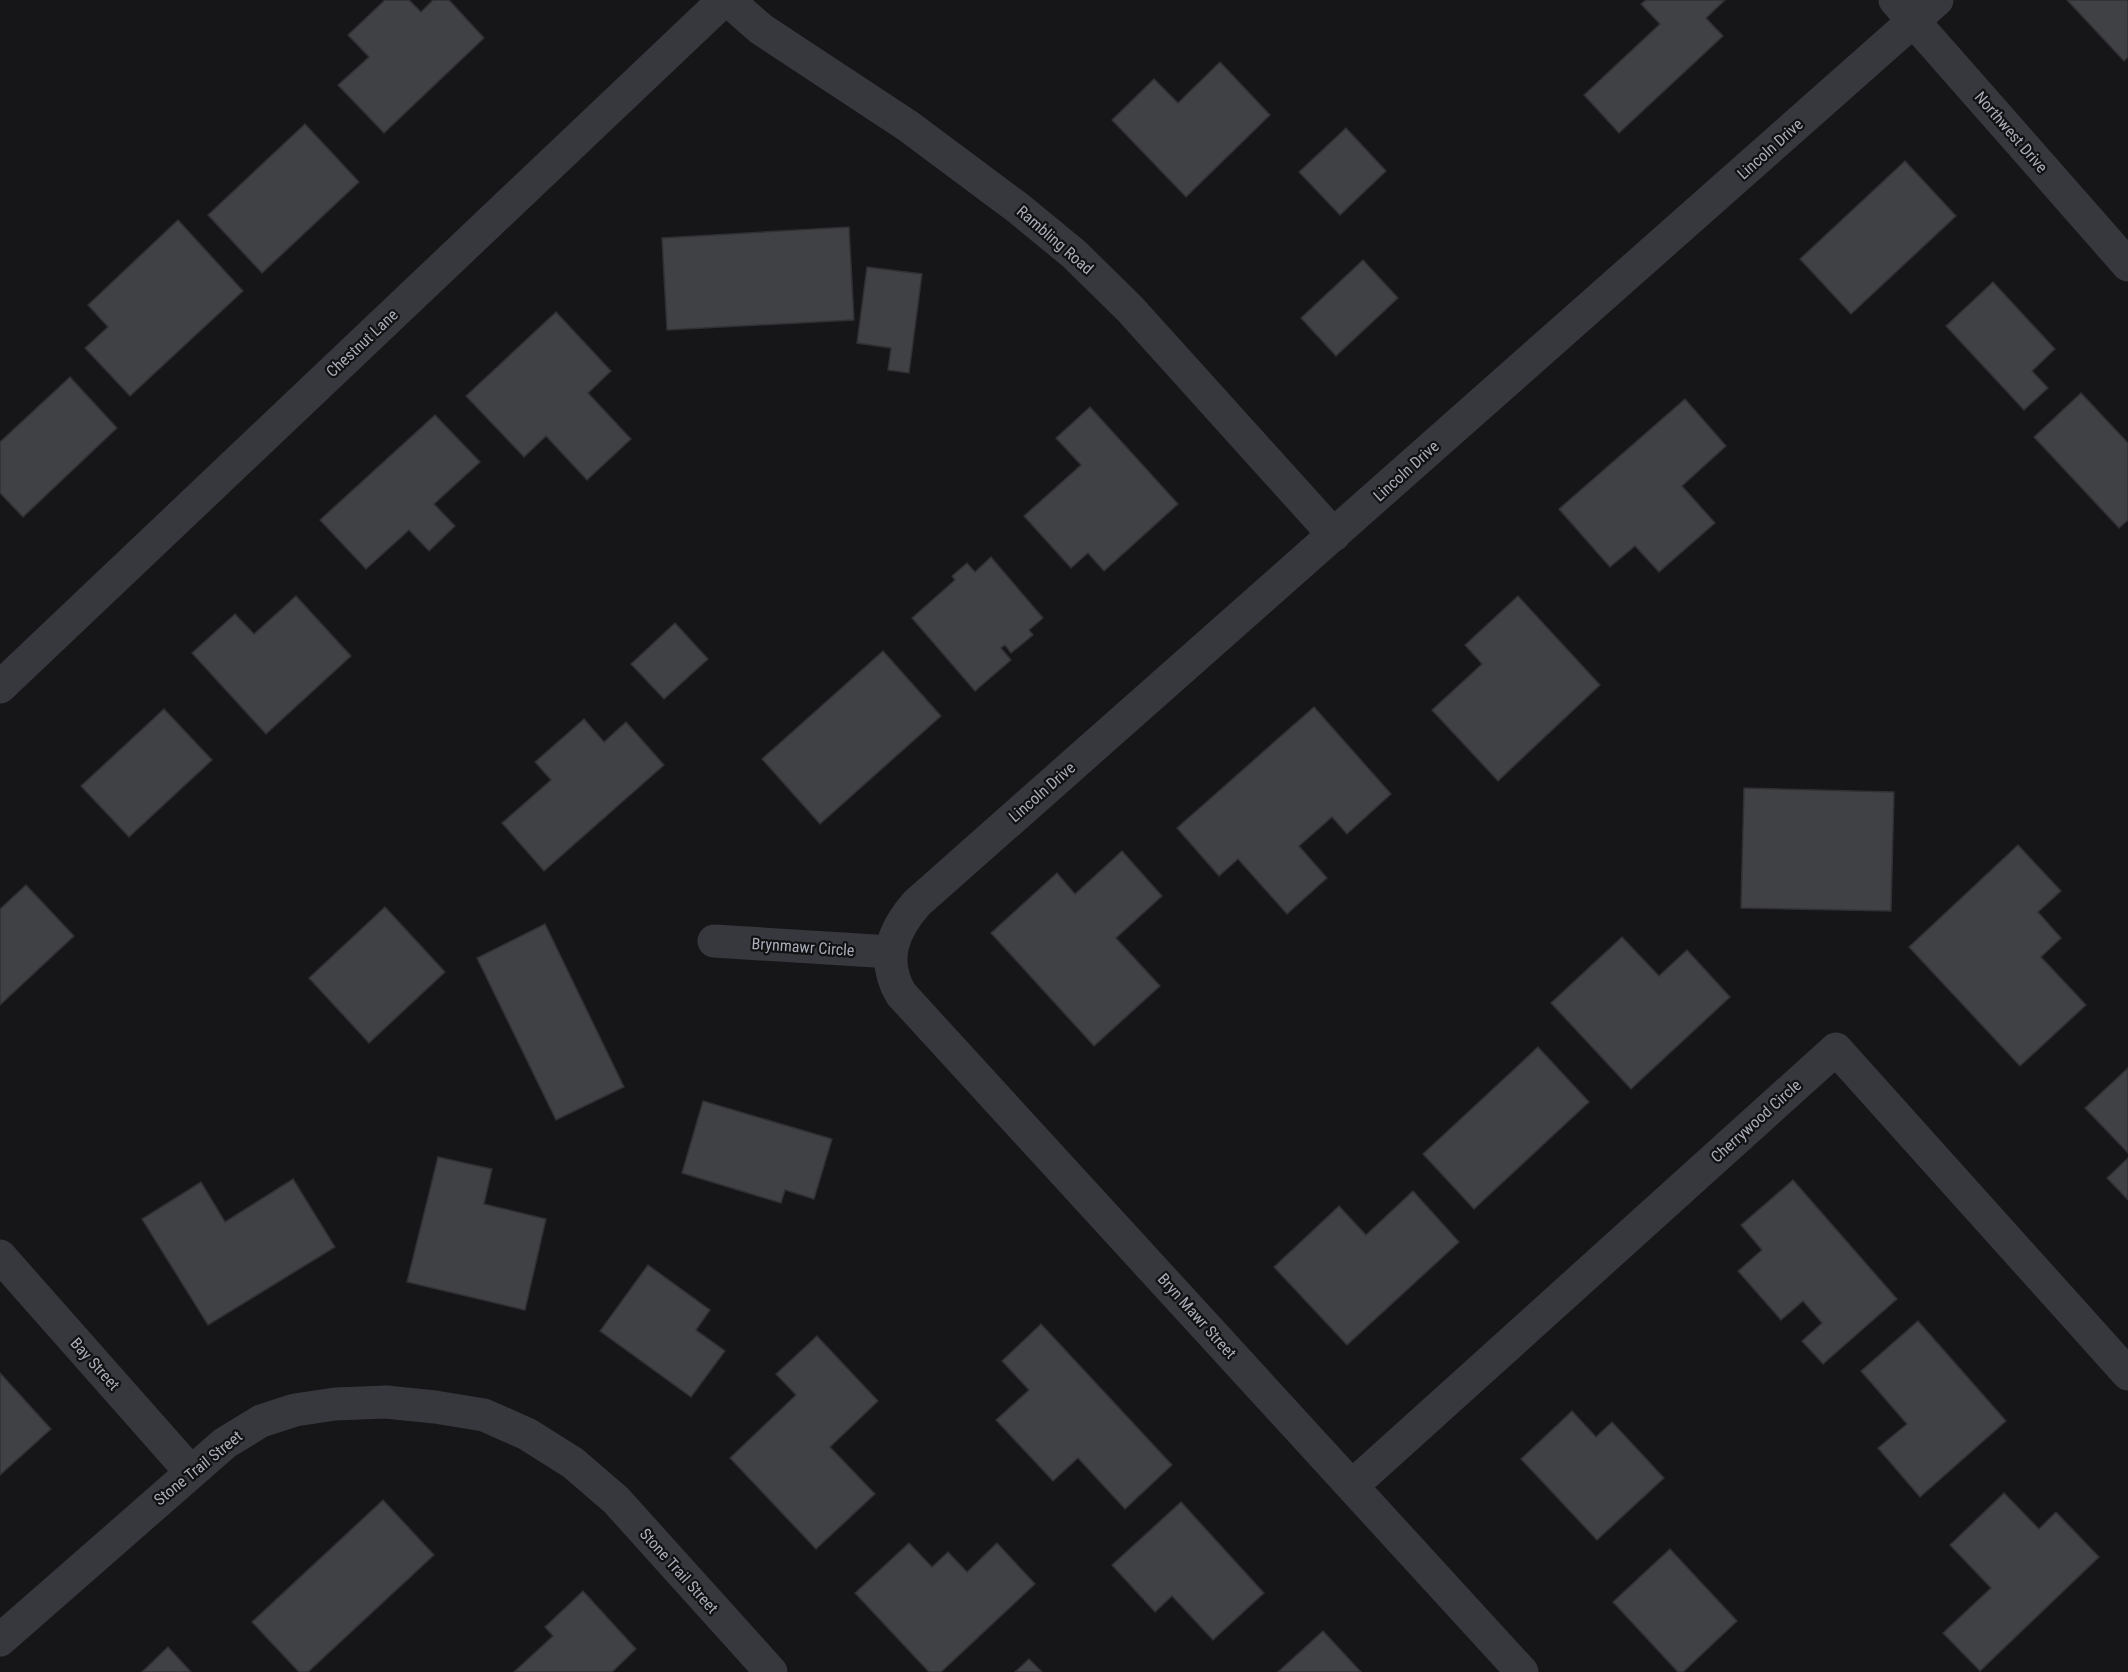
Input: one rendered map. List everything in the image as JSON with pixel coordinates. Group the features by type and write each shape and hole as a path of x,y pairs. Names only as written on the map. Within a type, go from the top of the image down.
{"street":[{"name":"Rambling Road","path":"726,0 761,29 926,139 1018,208 1074,254 1130,309 1334,535"},
{"name":"Chestnut Lane","path":"0,687 726,0"},
{"name":"Lincoln Drive","path":"891,952 903,919 917,903 1334,535 1904,11 1937,0"},
{"name":"Northwest Drive","path":"1904,11 2128,265"},
{"name":"Brynmawr Circle","path":"714,941 891,952"},
{"name":"Bryn Mawr Street","path":"891,952 890,966 893,979 901,993 1521,1672"},
{"name":"Cherrywood Circle","path":"1352,1486 1836,1049 2128,1374"},
{"name":"Bay Street","path":"0,1256 190,1471"},
{"name":"Stone Trail Street","path":"0,1640 190,1471 225,1443 261,1421 295,1410 336,1404 386,1402 484,1415 527,1434 573,1463 615,1500 771,1672"}],"building":[{"path":"385,0 409,0 421,12 433,0 449,0 484,38 384,133 338,85 369,57 348,35"},
{"path":"1646,0 1725,0 1706,18 1723,36 1619,133 1584,95 1660,24 1641,4"},
{"path":"2067,0 2128,0 2128,57 2124,61"},
{"path":"1220,62 1270,115 1186,197 1112,120 1154,79 1178,103"},
{"path":"305,124 359,182 262,273 208,215"},
{"path":"1346,128 1386,171 1340,215 1299,172"},
{"path":"1905,161 1956,216 1851,314 1800,259"},
{"path":"178,220 243,291 130,396 85,348 108,327 88,305"},
{"path":"849,227 854,320 667,330 662,238"},
{"path":"1363,260 1398,298 1336,356 1301,318"},
{"path":"867,267 922,274 909,373 888,370 891,348 857,343"},
{"path":"1993,282 2055,349 2032,371 2048,388 2024,410 1946,326"},
{"path":"556,312 611,371 588,393 631,439 587,480 546,436 524,457 466,396"},
{"path":"70,377 117,428 23,517 0,493 0,442"},
{"path":"2081,393 2128,443 2128,520 2119,528 2034,437"},
{"path":"1685,399 1726,446 1682,486 1715,523 1659,572 1635,546 1610,567 1559,509"},
{"path":"1090,407 1178,504 1104,571 1088,553 1071,568 1024,516 1081,465 1056,438"},
{"path":"435,415 480,462 434,504 455,526 429,551 409,530 366,569 320,520"},
{"path":"991,557 1043,618 1029,630 1033,635 1011,653 1005,645 1001,648 1011,660 975,691 912,618 955,580 952,576 967,563 975,572"},
{"path":"296,596 351,656 266,734 192,653 235,614 254,634"},
{"path":"1518,596 1600,685 1498,781 1432,710 1482,664 1465,645"},
{"path":"675,623 708,659 664,699 631,664"},
{"path":"883,651 941,716 820,824 762,759"},
{"path":"1314,707 1391,794 1347,834 1332,817 1299,846 1327,878 1287,914 1238,859 1219,876 1177,828"},
{"path":"164,709 212,760 129,837 81,786"},
{"path":"584,719 604,742 626,722 664,765 544,871 502,823 551,780 535,762"},
{"path":"1744,788 1894,792 1891,911 1741,908"},
{"path":"2018,845 2061,891 2038,912 2061,938 2041,957 2086,1005 2020,1066 1909,947"},
{"path":"1122,851 1162,896 1116,938 1160,986 1094,1046 991,933 1057,873 1075,894"},
{"path":"26,885 74,936 0,1005 0,909"},
{"path":"385,907 445,972 369,1043 309,978"},
{"path":"545,924 624,1087 556,1120 477,958"},
{"path":"1622,937 1659,976 1687,950 1730,997 1631,1089 1551,1003"},
{"path":"1538,1047 1589,1102 1474,1209 1423,1154"},
{"path":"2128,1068 2128,1153 2085,1108"},
{"path":"703,1101 832,1139 814,1199 785,1190 781,1203 682,1173"},
{"path":"438,1157 492,1169 484,1204 546,1219 525,1310 407,1282"},
{"path":"2128,1158 2128,1200 2107,1178"},
{"path":"293,1179 335,1247 208,1325 142,1219 201,1182 225,1222"},
{"path":"1793,1180 1897,1299 1823,1364 1802,1341 1822,1323 1803,1301 1781,1320 1738,1271 1762,1250 1741,1225"},
{"path":"1413,1191 1459,1242 1347,1345 1274,1267 1339,1206 1366,1235"},
{"path":"648,1265 710,1310 696,1330 725,1351 691,1397 600,1331"},
{"path":"1918,1321 2006,1421 1920,1497 1878,1448 1907,1424 1861,1371"},
{"path":"1041,1324 1172,1465 1125,1509 1078,1458 1053,1481 996,1420 1029,1390 1002,1361"},
{"path":"817,1336 878,1401 830,1447 875,1494 816,1549 730,1458 796,1395 776,1374"},
{"path":"0,1373 51,1429 0,1475"},
{"path":"1572,1411 1596,1437 1612,1422 1664,1478 1597,1540 1521,1459"},
{"path":"2004,1493 2039,1529 2056,1512 2099,1557 1980,1671 1943,1633 1991,1588 1950,1545"},
{"path":"383,1500 434,1555 308,1672 299,1672 252,1622"},
{"path":"1181,1502 1264,1593 1213,1640 1172,1596 1155,1612 1112,1565"},
{"path":"909,1543 932,1567 948,1552 967,1572 997,1543 1035,1584 941,1672 929,1672 855,1593"},
{"path":"1670,1549 1737,1621 1683,1672 1678,1672 1613,1602"},
{"path":"583,1591 636,1649 612,1672 514,1672 553,1636 545,1627"},
{"path":"1323,1631 1361,1672 1278,1672"},
{"path":"168,1647 191,1672 142,1672"},
{"path":"1029,1659 1042,1672 1015,1672"}]}
